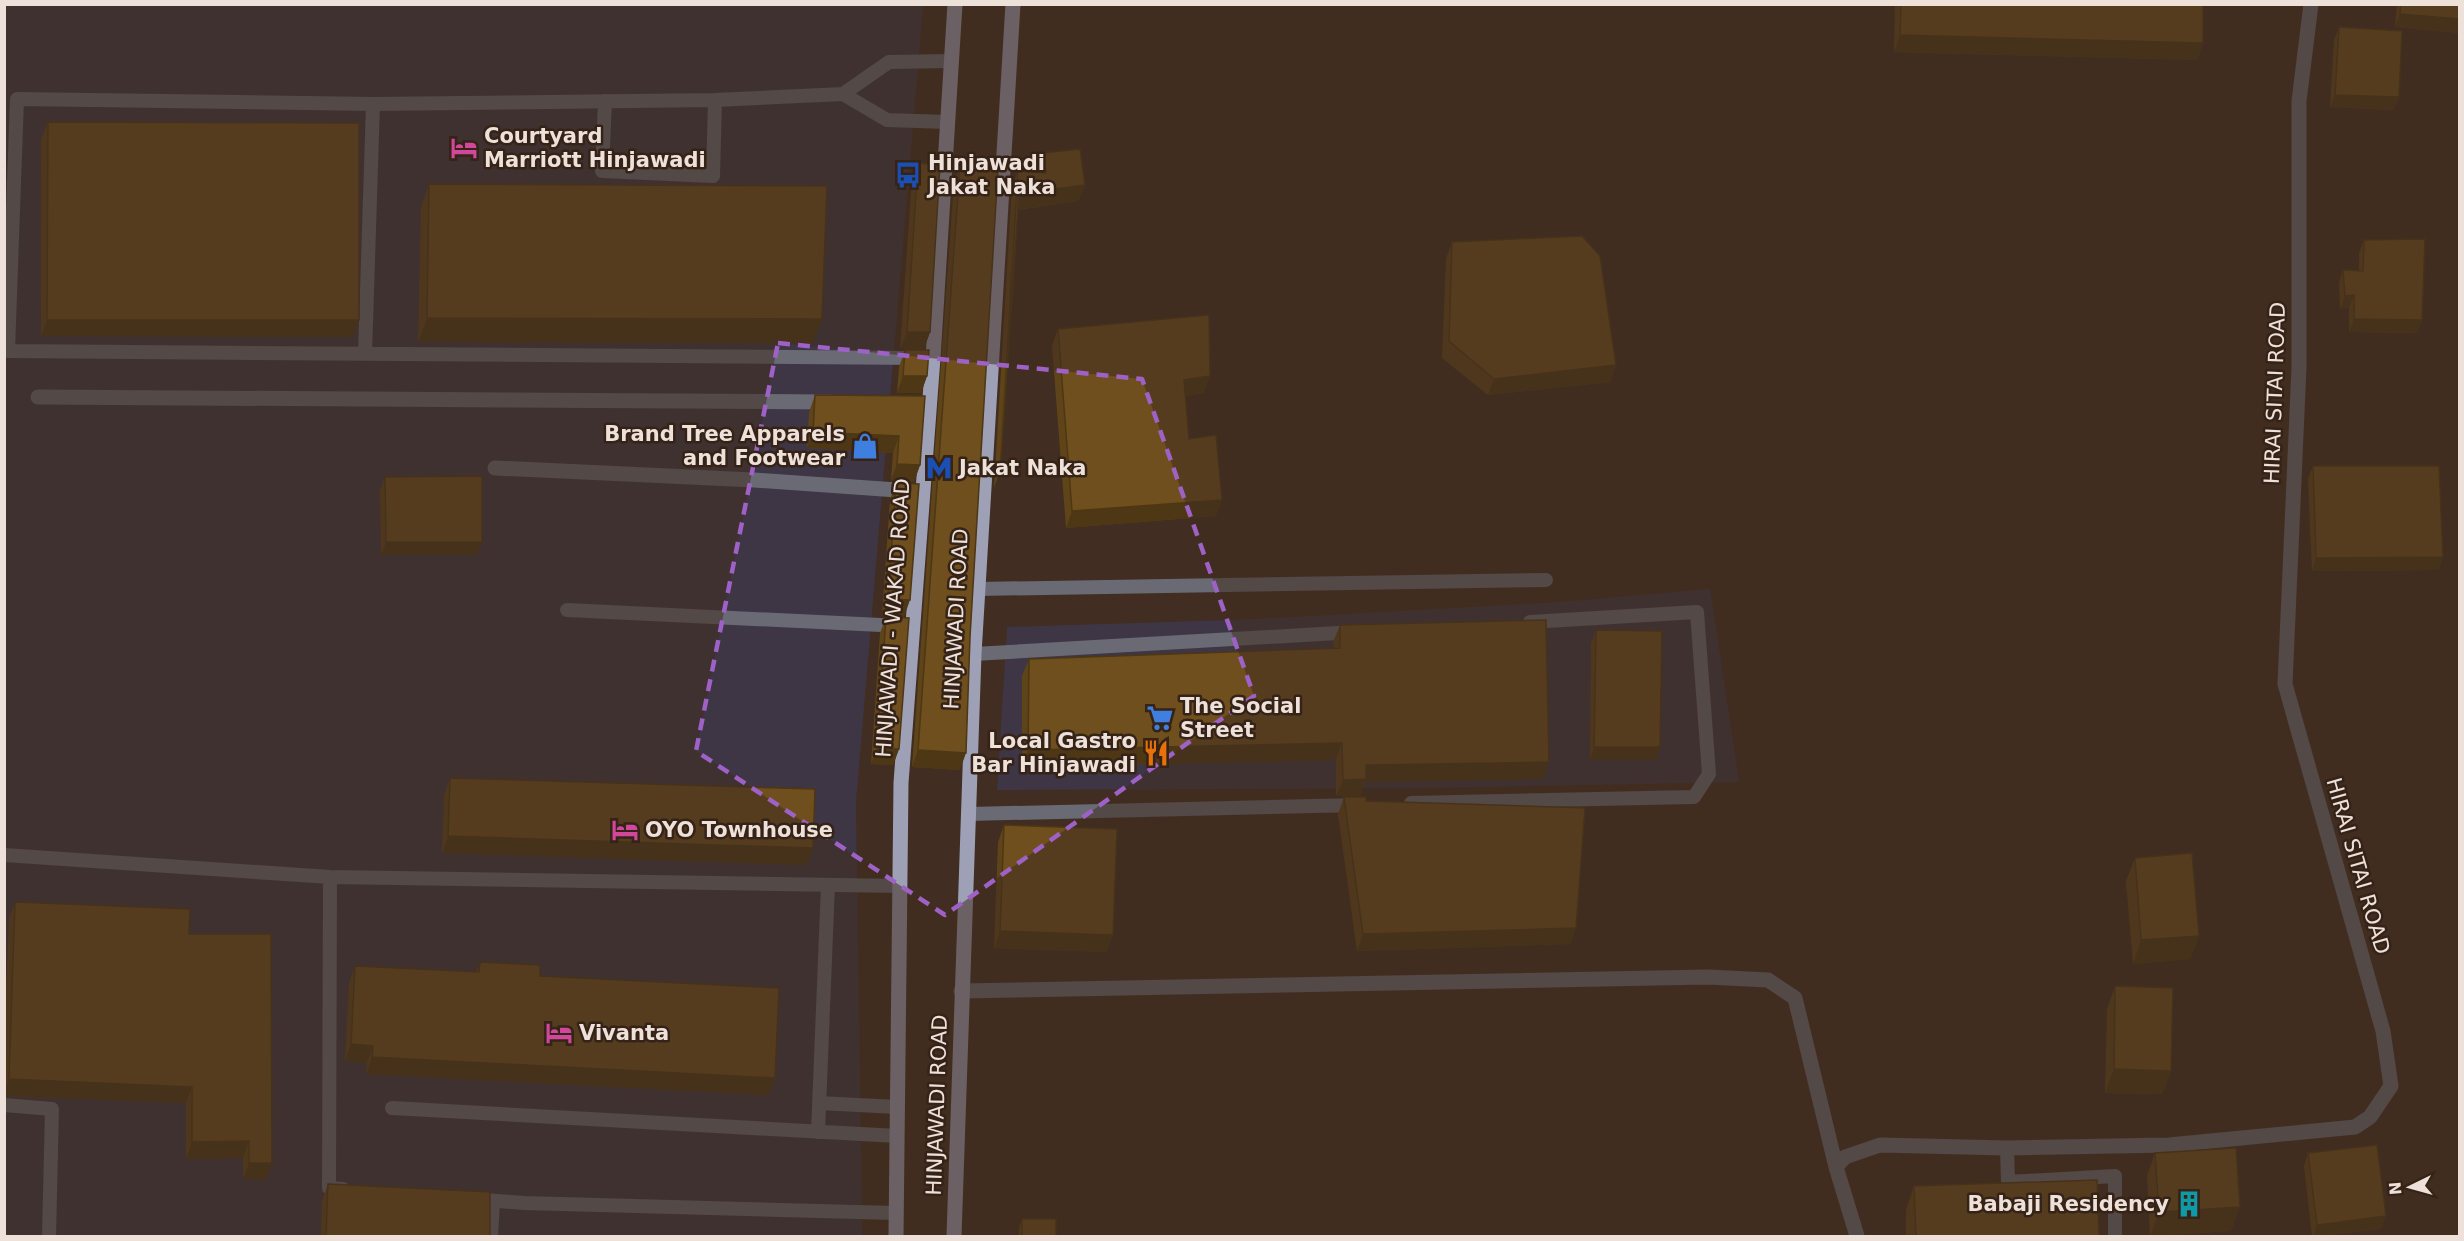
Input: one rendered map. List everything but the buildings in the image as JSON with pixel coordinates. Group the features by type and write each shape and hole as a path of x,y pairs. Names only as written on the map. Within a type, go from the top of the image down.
{"main road":[{"name":"HINJAWADI - WAKAD ROAD","path":"896,1236 901,783 923,492 923,403 933,358 955,4"},
{"name":"HINJAWADI ROAD","path":"954,1236 974,654 1013,4"}],"street":[{"name":"HIRAI SITAI ROAD","path":"1836,1167 1845,1157 1880,1145 2007,1148 2169,1146 2355,1127 2370,1117 2391,1086 2383,1031 2285,684 2299,367 2299,101 2311,4"},
{"path":"38,397 846,402"},
{"path":"495,468 754,480 923,492"},
{"path":"961,991 1708,977 1768,980 1795,998 1836,1167 1857,1236"}],"lane":[{"path":"933,358 8,351 17,99 373,104 715,100 843,94 889,62 951,61"},
{"path":"843,94 887,120 947,122"},
{"path":"605,101 602,171 713,176 715,100"},
{"path":"365,354 373,104"},
{"path":"978,589 1546,580"},
{"path":"567,610 913,626"},
{"path":"1398,804 1694,797 1700,789 1709,774 1697,612 1518,622"},
{"path":"974,654 1374,631"},
{"path":"968,814 1374,804"},
{"path":"4,855 330,877 900,886"},
{"path":"330,877 329,1188 353,1190"},
{"path":"818,1132 828,885"},
{"path":"819,1103 897,1107"},
{"path":"4,1105 52,1109 49,1236"},
{"path":"392,1108 897,1136"},
{"path":"2007,1148 2008,1182 2115,1176 2115,1236"},
{"path":"458,1198 896,1214"},
{"path":"491,1236 493,1201"}],"highlighted area":[{"path":"778,343 1142,379 1254,696 945,915 696,751"}],"shaded area":[{"path":"5,5 923,5 856,803 862,1236 5,1236"},
{"name":"The Social Street","path":"1710,589 1739,782 1420,788 997,790 1007,627 1260,619 1562,602"}],"place":[{"name":"Courtyard Marriott Hinjawadi","path":"464,148"},
{"name":"Hinjawadi Jakat Naka","path":"908,175"},
{"name":"Brand Tree Apparels and Footwear","path":"865,446"},
{"name":"Jakat Naka","path":"939,468"},
{"name":"The Social Street","path":"1160,718"},
{"name":"Local Gastro Bar Hinjawadi","path":"1156,753"},
{"name":"OYO Townhouse","path":"625,830"},
{"name":"Vivanta","path":"559,1033"},
{"name":"Babaji Residency","path":"2189,1204"}]}
